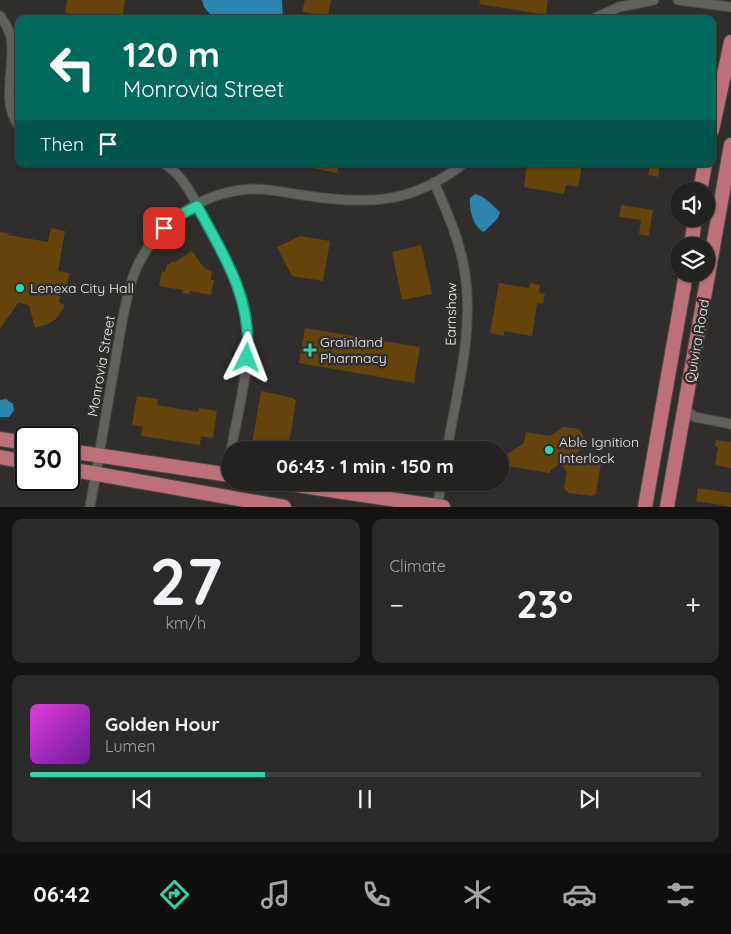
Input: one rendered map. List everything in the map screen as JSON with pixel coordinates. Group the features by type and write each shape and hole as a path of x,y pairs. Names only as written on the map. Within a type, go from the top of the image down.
{"main road":[{"path":"716,111 731,42"},
{"name":"Quivira Road","path":"667,506 731,145"},
{"path":"702,182 705,167"},
{"name":"Quivira Road","path":"645,506 685,282"},
{"path":"669,371 680,403 685,409"},
{"path":"0,439 15,441"},
{"path":"80,452 221,474"},
{"path":"0,457 15,460"},
{"path":"80,471 284,506"},
{"path":"338,491 440,506"}],"street":[{"path":"601,15 619,7 654,0"},
{"path":"678,0 731,7"},
{"path":"0,16 6,24 10,36 11,48 6,98 9,111 15,120"},
{"path":"170,167 176,171 186,184 240,289 248,327 247,358 233,441"},
{"name":"Monrovia Street","path":"90,506 124,314 134,275 150,245 164,228 178,216 222,194 252,189 339,201 378,200 411,193 452,173 459,167"},
{"name":"Earnshaw","path":"434,182 459,246 465,270 467,295 467,329 449,441"},
{"path":"685,409 695,417 731,424"},
{"path":"440,506 441,491"}],"water":[{"path":"202,0 282,0 283,15 211,15 204,7"},
{"path":"475,194 485,199 500,212 498,218 484,232 474,222 471,212 470,198"},
{"path":"6,399 13,404 14,410 9,417 0,417 0,400"}],"building":[{"path":"67,0 125,0 123,15 76,15 65,13"},
{"path":"305,0 331,0 328,15 302,12"},
{"path":"480,0 548,0 546,15 479,4"},
{"path":"308,167 338,167 337,173"},
{"path":"527,167 581,167 578,187 566,185 564,194 524,187"},
{"path":"649,167 660,167 658,177 648,175"},
{"path":"621,205 653,210 649,236 639,234 641,220 619,217"},
{"path":"51,228 65,231 58,271 69,273 67,287 62,286 59,302 65,306 56,319 35,328 29,305 18,303 0,329 0,232 48,242"},
{"path":"300,236 330,241 323,281 292,276 277,247"},
{"path":"421,245 432,294 402,300 392,252"},
{"path":"192,251 204,268 212,271 211,280 214,280 211,295 190,291 190,294 182,293 183,290 159,286 162,271 165,272 167,264 175,262"},
{"path":"499,283 529,288 530,283 540,285 539,293 545,294 543,304 537,303 532,336 504,331 504,336 490,333"},
{"path":"305,328 420,347 414,383 299,363"},
{"path":"261,391 293,398 296,401 289,441 253,441"},
{"path":"137,396 158,399 157,405 198,412 199,408 217,411 213,438 201,436 200,445 141,436 143,427 132,425"},
{"path":"563,427 579,429 588,443 575,454 597,457 601,462 596,494 592,496 568,493 564,488 567,473 561,463 551,470 550,473 509,466 509,453 524,443 526,432 550,436"},
{"path":"716,440 731,442 731,468 715,465 718,447 715,446"},
{"path":"698,488 731,493 731,507 696,501"}],"place":[{"name":"Lenexa City Hall","path":"20,288"},
{"name":"Grainland Pharmacy","path":"310,350"},
{"name":"Able Ignition Interlock","path":"549,450"}],"route":[{"path":"164,228 178,216 197,206 240,289 248,327 247,358"}]}
